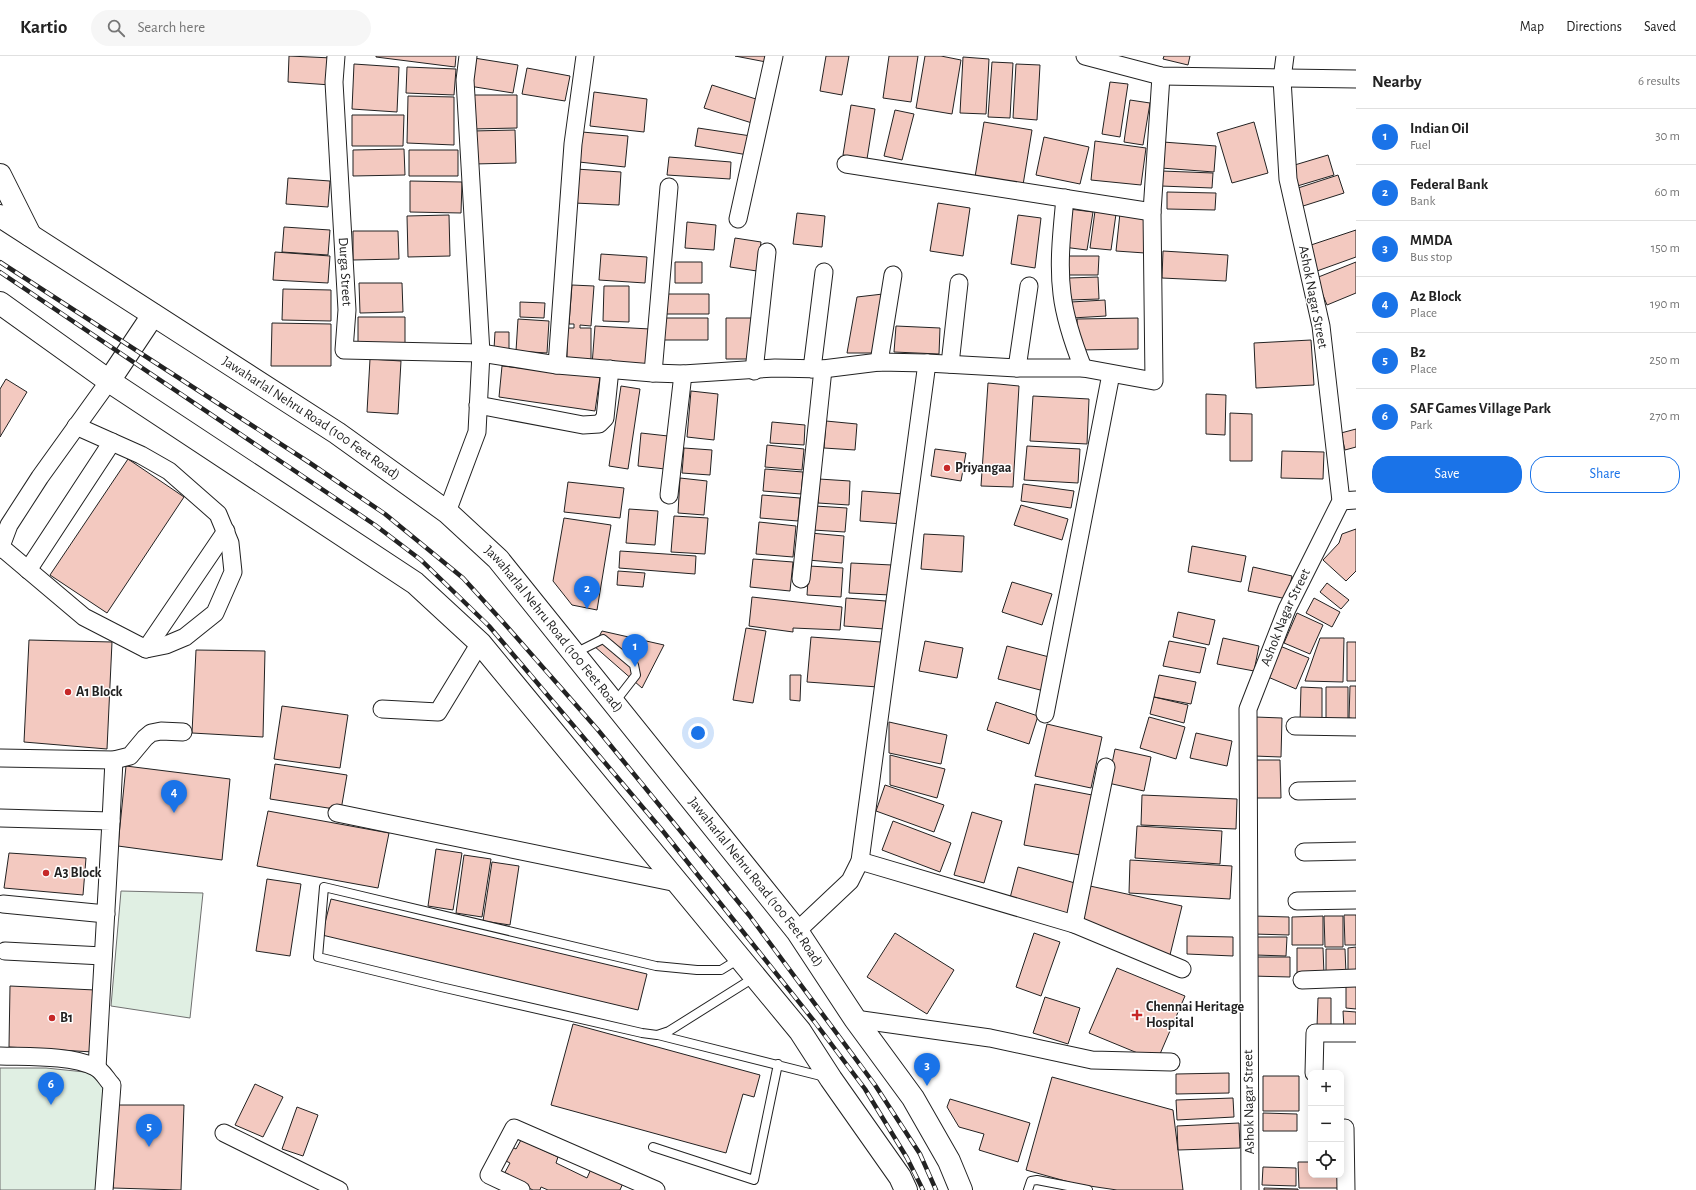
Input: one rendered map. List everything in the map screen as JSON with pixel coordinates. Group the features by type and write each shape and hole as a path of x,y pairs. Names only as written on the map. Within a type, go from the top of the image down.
{"main road":[{"path":"0,175 30,236"},
{"name":"Jawaharlal Nehru Road (100 Feet Road)","path":"0,216 337,434 447,512 498,559 797,931 855,1019 913,1098 949,1161 961,1190"},
{"path":"0,304 109,381 415,583 480,643 800,1031 831,1079 900,1177 906,1190"},
{"path":"109,381 153,315"}],"street":[{"name":"Durga Street","path":"336,56 334,82 347,310 344,350 481,352"},
{"path":"447,512 477,432 481,352 465,80 468,56"},
{"path":"557,365 574,144 585,56"},
{"path":"738,219 774,56"},
{"path":"1085,56 1161,76 1356,79"},
{"name":"Ashok Nagar Street","path":"1250,1190 1248,709 1287,609 1349,500 1321,326 1288,179 1282,79 1285,56"},
{"path":"481,352 557,365 654,373 683,374 754,371 775,368 818,369 879,362 1017,368 1083,368 1154,381 1152,212 1161,76"},
{"path":"846,164 1152,212"},
{"path":"654,373 668,187"},
{"path":"1065,198 1061,241 1062,294 1072,340 1083,368"},
{"path":"754,371 767,252"},
{"path":"800,579 818,369 824,272"},
{"path":"879,362 892,275"},
{"path":"950,364 959,283"},
{"path":"1017,368 1029,286"},
{"path":"797,931 850,881 860,861 927,363"},
{"path":"478,405 582,425 599,424 605,418 610,369"},
{"path":"669,495 683,374"},
{"path":"1045,714 1111,374"},
{"path":"76,426 141,455 169,471 218,514 230,543 233,572 215,613 185,637 166,645 146,649 84,617 0,548 9,525 76,426 109,381"},
{"path":"28,570 112,442"},
{"path":"146,649 226,531"},
{"path":"382,709 438,712 480,643"},
{"path":"1295,726 1356,727"},
{"path":"0,758 114,760 130,756 145,738 151,734 161,731 183,732"},
{"path":"97,1068 114,760"},
{"path":"1074,924 1106,767"},
{"path":"1298,790 1356,790"},
{"path":"337,813 677,883"},
{"path":"0,818 111,821"},
{"path":"1304,852 1356,851"},
{"path":"860,861 1074,924 1182,969"},
{"path":"1297,901 1356,900"},
{"path":"3,904 106,914"},
{"path":"5,951 103,956"},
{"path":"1302,980 1356,978"},
{"path":"855,1019 990,1038 1092,1060 1171,1062"},
{"path":"1314,1070 1315,1033 1356,1033"},
{"path":"0,1056 60,1059 97,1068 112,1085 104,1190"},
{"path":"521,1190 489,1175 514,1128 656,1190"},
{"path":"1346,1190 1347,1128"},
{"path":"224,1134 339,1190"}],"lane":[{"path":"574,653 587,645 603,639 634,665 636,675 614,703"},
{"path":"740,959 721,970 697,970 656,966 324,887 318,957 441,987 642,1033 657,1035 778,1064 831,1079"},
{"path":"657,1035 669,1031 755,977"},
{"path":"653,1147 754,1180 778,1064"},
{"path":"1028,1190 1031,1181 1037,1180 1088,1190"}],"green space":[{"path":"121,891 203,893 190,1018 111,1006"},
{"path":"0,1068 46,1068 104,1074 97,1190 0,1190"}],"building":[{"path":"289,56 332,58 331,85 288,82"},
{"path":"376,56 456,56 455,67"},
{"path":"735,56 767,56 766,62"},
{"path":"826,56 849,56 842,95 820,91"},
{"path":"889,56 918,56 911,102 883,98"},
{"path":"925,56 941,56 961,60 952,114 916,108"},
{"path":"1164,56 1190,56 1188,65 1163,59"},
{"path":"963,57 989,59 986,114 960,113"},
{"path":"474,58 518,65 513,93 469,86"},
{"path":"992,62 1013,63 1010,118 988,117"},
{"path":"354,64 399,67 397,112 352,109"},
{"path":"1016,64 1040,65 1037,120 1013,118"},
{"path":"407,67 456,69 454,95 406,93"},
{"path":"527,68 570,76 565,101 522,94"},
{"path":"1110,82 1128,84 1120,137 1102,134"},
{"path":"712,85 759,100 752,123 704,108"},
{"path":"594,92 647,99 644,132 590,126"},
{"path":"471,95 517,95 517,128 472,129"},
{"path":"408,96 454,97 454,145 407,143"},
{"path":"1130,100 1150,103 1143,145 1124,142"},
{"path":"851,105 875,109 867,159 843,155"},
{"path":"895,110 914,114 902,160 884,156"},
{"path":"352,115 404,115 403,146 352,146"},
{"path":"984,122 1032,130 1023,185 975,177"},
{"path":"1254,122 1268,173 1232,183 1217,133"},
{"path":"698,128 751,136 748,155 695,146"},
{"path":"515,130 516,163 474,164 473,131"},
{"path":"582,132 628,136 625,167 579,162"},
{"path":"1044,137 1089,147 1080,184 1036,175"},
{"path":"1095,141 1146,148 1141,185 1091,180"},
{"path":"1163,142 1216,146 1214,172 1161,168"},
{"path":"404,149 405,175 353,176 353,150"},
{"path":"409,150 458,150 458,176 409,176"},
{"path":"1328,155 1334,175 1294,187 1288,167"},
{"path":"669,157 731,162 730,179 667,175"},
{"path":"576,169 621,172 619,205 574,203"},
{"path":"1162,171 1213,173 1212,188 1161,186"},
{"path":"1338,175 1344,193 1300,207 1295,189"},
{"path":"288,178 330,181 328,207 286,204"},
{"path":"410,181 462,182 461,213 410,212"},
{"path":"1167,192 1216,193 1215,210 1167,209"},
{"path":"938,203 970,208 963,256 930,251"},
{"path":"1069,209 1093,212 1087,250 1063,247"},
{"path":"1095,211 1116,214 1111,250 1090,248"},
{"path":"797,213 825,216 822,247 793,244"},
{"path":"1120,213 1148,216 1145,253 1116,251"},
{"path":"449,215 450,256 408,257 407,216"},
{"path":"1018,215 1041,218 1035,268 1011,264"},
{"path":"687,222 716,225 714,250 685,248"},
{"path":"284,227 330,230 328,255 282,252"},
{"path":"1356,230 1356,257 1317,271 1308,246"},
{"path":"353,231 398,231 399,259 353,260"},
{"path":"735,238 761,242 757,271 730,267"},
{"path":"1163,251 1228,255 1226,281 1162,278"},
{"path":"275,252 330,256 328,283 273,280"},
{"path":"601,254 647,257 645,283 599,280"},
{"path":"1064,256 1099,256 1098,275 1063,275"},
{"path":"675,262 702,262 702,283 675,283"},
{"path":"1356,262 1356,293 1327,305 1316,278"},
{"path":"1098,277 1099,299 1070,300 1069,278"},
{"path":"359,283 402,283 403,312 360,313"},
{"path":"572,285 594,286 591,326 580,325 580,328 591,328 591,363 567,363 567,328 574,328 574,324 569,324"},
{"path":"604,286 629,286 629,322 603,321"},
{"path":"283,289 331,290 331,321 282,320"},
{"path":"663,294 709,294 709,314 663,314"},
{"path":"883,294 878,353 847,353 857,297"},
{"path":"1105,300 1106,316 1072,318 1071,302"},
{"path":"520,302 545,303 544,318 520,317"},
{"path":"358,317 405,317 405,348 358,348"},
{"path":"661,318 708,318 708,340 661,340"},
{"path":"726,318 752,318 752,359 726,359"},
{"path":"1138,318 1138,349 1078,350 1077,319"},
{"path":"518,319 549,321 547,353 516,351"},
{"path":"272,323 331,324 331,366 271,366"},
{"path":"595,326 650,329 648,369 592,365"},
{"path":"896,326 940,328 939,354 894,352"},
{"path":"495,332 509,332 509,349 494,349"},
{"path":"1311,340 1314,385 1256,388 1254,343"},
{"path":"370,359 401,361 398,414 367,412"},
{"path":"502,366 600,377 595,411 499,397"},
{"path":"6,379 27,392 0,437 0,389"},
{"path":"988,383 1019,386 1013,487 981,486"},
{"path":"621,386 640,389 628,469 609,466"},
{"path":"691,391 718,394 714,440 687,437"},
{"path":"1206,394 1226,395 1225,435 1206,434"},
{"path":"1033,396 1089,399 1087,444 1030,441"},
{"path":"1230,413 1252,414 1252,461 1230,461"},
{"path":"826,421 857,424 855,450 824,448"},
{"path":"772,422 805,425 804,445 770,443"},
{"path":"1356,429 1356,447 1345,450 1341,433"},
{"path":"641,433 668,436 665,469 638,466"},
{"path":"767,445 804,449 802,470 765,467"},
{"path":"1027,446 1080,449 1078,483 1024,480"},
{"path":"684,448 712,450 710,475 682,473"},
{"path":"935,449 966,453 961,481 931,476"},
{"path":"1282,451 1324,452 1323,479 1281,478"},
{"path":"128,459 184,497 107,613 50,575"},
{"path":"765,469 803,472 801,494 763,491"},
{"path":"680,478 707,481 704,515 678,513"},
{"path":"819,479 850,481 849,505 818,503"},
{"path":"568,482 624,488 620,518 564,512"},
{"path":"1023,484 1074,491 1071,508 1021,501"},
{"path":"862,491 905,494 903,524 860,521"},
{"path":"762,495 800,498 798,521 760,518"},
{"path":"1021,505 1068,519 1062,540 1014,525"},
{"path":"815,506 847,508 845,532 813,530"},
{"path":"629,509 658,511 655,545 626,543"},
{"path":"674,516 708,518 705,554 671,552"},
{"path":"564,518 611,525 597,610 572,605 553,581"},
{"path":"759,522 796,526 793,557 756,554"},
{"path":"1356,529 1356,571 1346,581 1323,560 1339,543 1342,534"},
{"path":"810,533 844,536 842,563 808,560"},
{"path":"924,534 964,536 962,572 921,569"},
{"path":"1192,546 1246,556 1241,582 1188,572"},
{"path":"620,551 696,556 695,574 619,568"},
{"path":"753,559 793,562 790,591 750,587"},
{"path":"851,563 892,565 890,595 849,593"},
{"path":"809,566 843,568 841,597 807,595"},
{"path":"1253,567 1292,576 1287,599 1248,591"},
{"path":"618,571 645,573 643,587 617,585"},
{"path":"1012,582 1052,594 1042,625 1002,612"},
{"path":"1327,583 1349,600 1341,609 1320,592"},
{"path":"752,597 842,607 840,630 793,628 793,632 749,626"},
{"path":"846,598 886,601 884,629 844,626"},
{"path":"1314,598 1340,612 1332,627 1306,613"},
{"path":"1178,612 1215,620 1209,645 1173,637"},
{"path":"1297,613 1323,625 1310,654 1284,643"},
{"path":"746,628 766,631 753,703 733,700"},
{"path":"602,631 664,645 642,688 594,646"},
{"path":"811,637 881,642 878,687 807,682"},
{"path":"1223,638 1259,646 1254,671 1217,664"},
{"path":"1320,638 1344,638 1343,682 1305,681"},
{"name":"A1 Block","path":"29,640 112,642 107,749 24,742"},
{"path":"925,641 963,648 957,678 919,671"},
{"path":"1169,641 1206,648 1200,673 1163,666"},
{"path":"1347,642 1356,642 1356,681 1347,681"},
{"path":"1007,646 1053,658 1044,691 998,679"},
{"path":"1280,646 1309,658 1296,689 1268,677"},
{"path":"196,650 265,651 263,737 192,733"},
{"path":"790,675 801,675 800,701 790,700"},
{"path":"1159,675 1196,682 1191,704 1154,697"},
{"path":"1350,686 1356,686 1356,719 1349,718"},
{"path":"1301,687 1322,688 1322,722 1300,722"},
{"path":"1326,687 1348,687 1348,722 1326,722"},
{"path":"1154,697 1188,705 1184,723 1150,714"},
{"path":"996,702 1038,716 1029,744 987,730"},
{"path":"282,706 348,715 340,768 274,759"},
{"path":"1149,717 1185,727 1176,759 1140,748"},
{"path":"1255,717 1282,718 1281,757 1254,756"},
{"path":"889,722 947,735 941,764 889,753"},
{"path":"1047,724 1102,737 1091,788 1035,776"},
{"path":"1196,733 1232,741 1227,766 1190,758"},
{"path":"1115,749 1151,757 1144,791 1108,783"},
{"path":"890,755 945,769 937,798 890,785"},
{"path":"1252,760 1280,760 1281,798 1252,798"},
{"path":"275,764 347,775 341,810 270,799"},
{"path":"126,766 230,779 222,860 118,846"},
{"path":"1035,784 1092,795 1080,855 1024,845"},
{"path":"885,785 944,805 934,832 876,811"},
{"path":"1142,795 1237,799 1236,829 1141,825"},
{"path":"268,811 389,833 378,888 257,866"},
{"path":"972,812 1002,821 984,883 954,875"},
{"path":"893,821 951,843 940,872 882,850"},
{"path":"1137,826 1222,831 1220,864 1135,858"},
{"path":"436,849 462,853 453,910 428,906"},
{"name":"A3 Block","path":"9,853 86,858 83,895 4,888"},
{"path":"464,855 491,859 482,917 456,913"},
{"path":"1130,860 1232,866 1230,899 1129,893"},
{"path":"492,862 519,866 510,925 483,921"},
{"path":"1018,867 1075,883 1067,914 1010,898"},
{"path":"267,879 301,884 290,956 256,951"},
{"path":"1090,886 1182,906 1169,959 1081,923"},
{"path":"331,899 647,974 638,1010 322,935"},
{"path":"1344,915 1356,915 1356,945 1345,945"},
{"path":"1253,916 1289,917 1289,935 1253,934"},
{"path":"1323,916 1323,945 1292,945 1292,917"},
{"path":"1324,916 1343,916 1343,947 1325,947"},
{"path":"895,933 954,970 927,1014 867,977"},
{"path":"1034,933 1060,942 1041,996 1016,987"},
{"path":"1187,936 1233,937 1233,956 1187,954"},
{"path":"1255,937 1287,937 1286,956 1255,955"},
{"path":"1356,947 1356,973 1348,973 1348,948"},
{"path":"1297,948 1323,948 1324,975 1297,975"},
{"path":"1326,949 1345,949 1346,974 1326,974"},
{"path":"1252,957 1290,957 1290,977 1251,976"},
{"name":"Chennai Heritage Hospital","path":"1117,968 1185,996 1157,1061 1089,1033"},
{"path":"1346,981 1356,981 1356,1009 1346,1008"},
{"name":"B1","path":"10,986 95,990 93,1052 9,1047"},
{"path":"1045,997 1080,1008 1068,1044 1033,1033"},
{"path":"1318,998 1331,998 1331,1027 1317,1027"},
{"path":"1343,1011 1356,1012 1356,1029 1344,1029"},
{"path":"573,1024 760,1075 754,1097 743,1094 726,1153 551,1105"},
{"path":"1229,1073 1229,1093 1176,1094 1176,1074"},
{"path":"1263,1076 1299,1076 1299,1111 1263,1111"},
{"path":"1052,1077 1173,1110 1183,1190 1117,1190 1076,1184 1026,1170"},
{"path":"255,1084 283,1097 263,1137 235,1125"},
{"path":"1233,1098 1234,1117 1177,1120 1176,1100"},
{"path":"950,1099 1030,1123 1018,1162 979,1150 984,1134 959,1127 947,1107"},
{"path":"118,1105 184,1105 181,1190 113,1188"},
{"path":"297,1107 318,1115 303,1156 282,1149"},
{"path":"1263,1113 1297,1114 1297,1131 1263,1131"},
{"path":"1239,1123 1240,1148 1178,1150 1177,1126"},
{"path":"521,1140 558,1157 556,1163 587,1178 591,1169 623,1183 620,1190 548,1190 541,1187 540,1190 533,1190 503,1176 510,1163 506,1161 512,1147 516,1149"},
{"path":"1298,1162 1308,1162 1308,1178 1339,1178 1339,1188 1299,1188"},
{"path":"1263,1167 1296,1168 1296,1186 1262,1185"},
{"path":"1264,1188 1298,1189 1298,1190 1264,1190"}],"railway":[{"path":"0,262 310,463 385,514 463,578 598,730 749,915 875,1085 920,1154 936,1190"},
{"path":"0,272 375,525 421,560 489,626 662,830 814,1021 865,1089 907,1158 923,1190"}],"place":[{"name":"Priyangaa","path":"947,468"},
{"name":"Federal Bank","path":"587,609"},
{"name":"Indian Oil","path":"635,667"},
{"name":"A1 Block","path":"68,692"},
{"name":"A2 Block","path":"174,813"},
{"name":"A3 Block","path":"46,873"},
{"name":"Chennai Heritage Hospital","path":"1137,1015"},
{"name":"B1","path":"52,1018"},
{"name":"MMDA","path":"927,1086"},
{"name":"SAF Games Village Park","path":"51,1105"},
{"name":"B2","path":"149,1147"}]}
